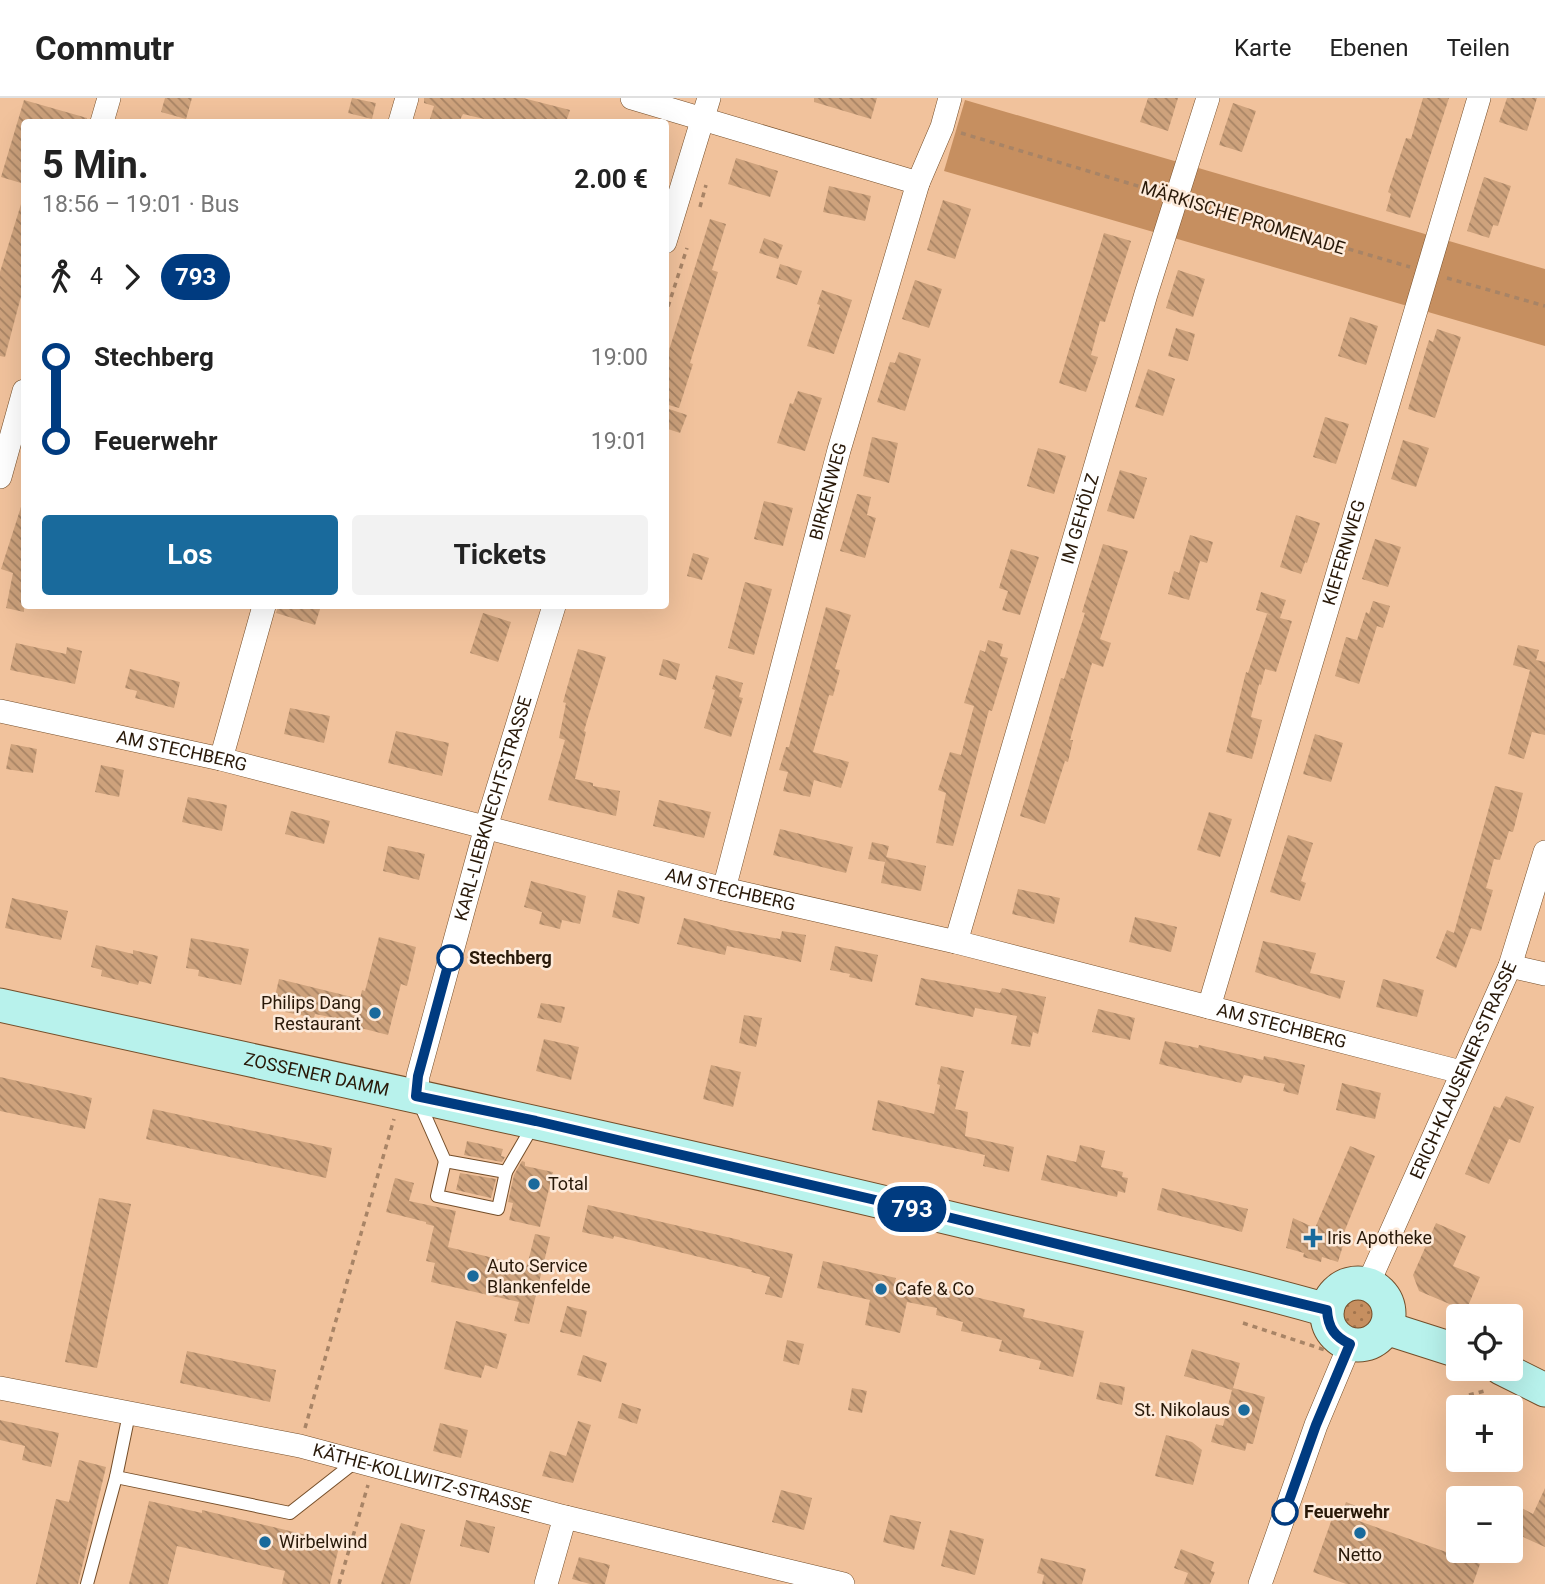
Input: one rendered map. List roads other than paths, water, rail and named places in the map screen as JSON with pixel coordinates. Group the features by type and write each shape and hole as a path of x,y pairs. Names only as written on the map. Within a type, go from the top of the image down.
{"main road":[{"name":"ZOSSENER DAMM","path":"0,1005 406,1103 536,1121 927,1212 1327,1310"},
{"path":"1350,1284 1368,1284 1385,1297 1389,1318 1386,1328 1371,1342 1337,1347 1335,1335 1327,1319 1329,1301 1350,1284"},
{"path":"1386,1328 1446,1347"},
{"path":"1523,1379 1545,1390"}],"street":[{"path":"103,119 109,98"},
{"path":"401,119 407,98"},
{"path":"632,98 706,108 918,183"},
{"name":"BIRKENWEG","path":"724,889 839,450 918,183 942,127 950,98"},
{"name":"IM GEHÖLZ","path":"956,942 1115,398 1208,98"},
{"name":"KIEFERNWEG","path":"1209,1007 1479,98"},
{"path":"669,229 706,108"},
{"path":"0,477 21,402"},
{"path":"221,759 263,609"},
{"name":"KARL-LIEBKNECHT-STRASSE","path":"406,1103 418,1076 486,827 553,609"},
{"name":"AM STECHBERG","path":"0,711 221,759 724,889 956,942 1461,1072"},
{"name":"ERICH-KLAUSENER-STRASSE","path":"1368,1284 1510,966 1545,852"},
{"path":"1510,966 1545,974"},
{"path":"1260,1584 1316,1425 1337,1347"},
{"name":"KÄTHE-KOLLWITZ-STRASSE","path":"0,1388 300,1446 565,1517 843,1584"},
{"path":"546,1584 565,1517"}],"lane":[{"path":"406,1103 425,1112 444,1161 437,1196 498,1209 506,1172 536,1121"},
{"path":"444,1161 506,1172"},
{"path":"87,1584 116,1477 129,1414"},
{"path":"116,1477 290,1513 365,1464"}],"place":[{"name":"Stechberg","path":"450,958"},
{"name":"Philips Dang Restaurant","path":"375,1013"},
{"name":"Total","path":"534,1184"},
{"name":"Iris Apotheke","path":"1313,1238"},
{"name":"Auto Service Blankenfelde","path":"473,1276"},
{"name":"Cafe & Co","path":"881,1289"},
{"name":"St. Nikolaus","path":"1244,1410"},
{"name":"Feuerwehr","path":"1285,1512"},
{"name":"Netto","path":"1360,1533"},
{"name":"Wirbelwind","path":"265,1542"}]}
